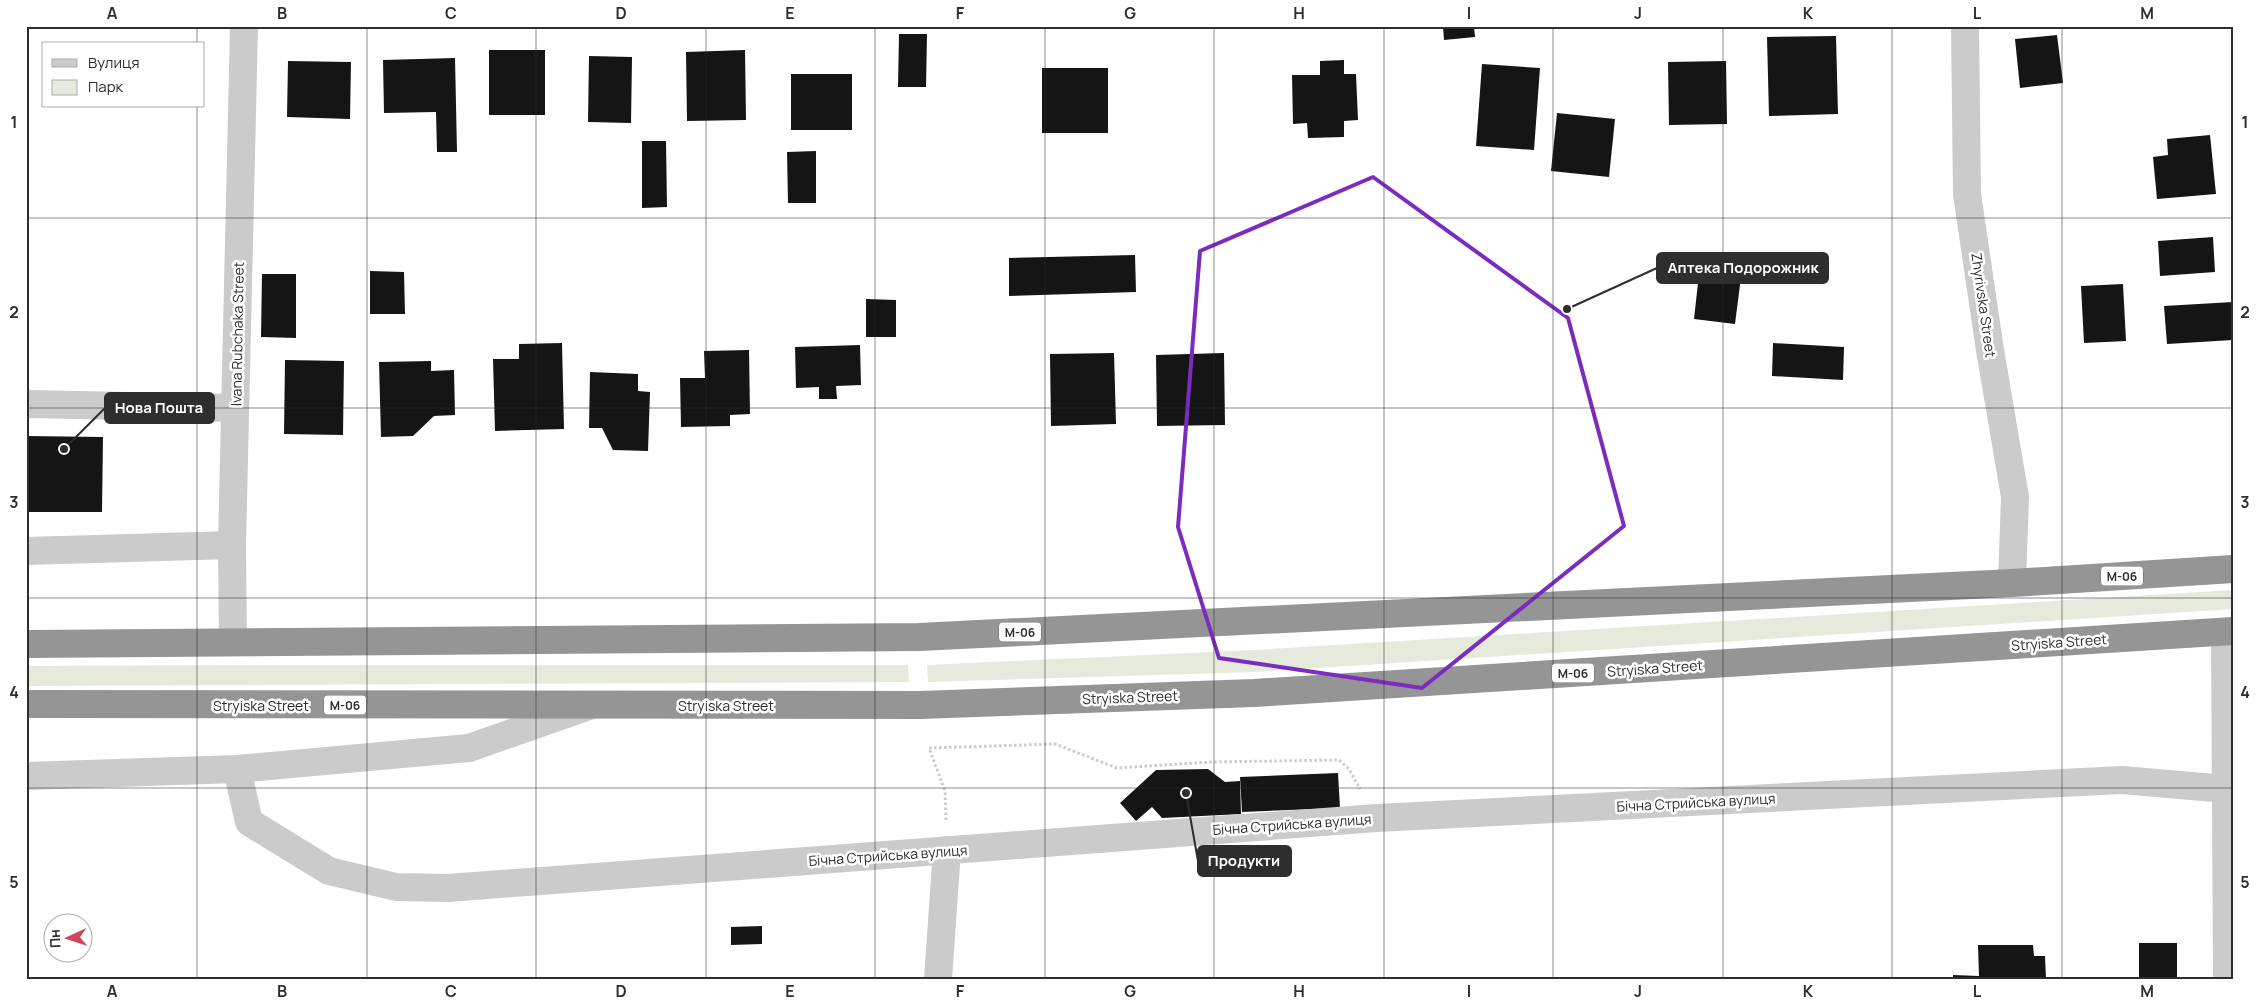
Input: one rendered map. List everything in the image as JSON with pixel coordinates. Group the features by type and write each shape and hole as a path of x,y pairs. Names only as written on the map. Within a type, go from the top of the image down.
{"highway":[{"name":"М-06","path":"26,644 919,638 2012,583 2233,569"},
{"name":"Stryiska Street","path":"26,704 921,705 1254,693 2229,631"}],"street":[{"name":"Ivana Rubchaka Street","path":"234,642 232,545 244,26"},
{"name":"Zhyrivska Street","path":"1965,26 1967,194 1990,350 2015,497 2012,583"},
{"path":"26,404 235,408"},
{"path":"26,551 232,545"},
{"path":"2227,979 2226,789 2229,631"},
{"path":"26,776 237,769 470,748 593,705"},
{"name":"Бічна Стрийська вулиця","path":"237,769 248,822 329,871 396,887 448,888 1377,818 2122,780 2226,789"},
{"path":"938,979 948,850"}],"path":[{"path":"948,850 946,791 929,748 1055,744 1117,768 1211,762 1340,760 1349,769 1377,818"}],"highlighted area":[{"path":"1373,177 1568,318 1624,526 1422,688 1219,658 1178,527 1200,251"}],"green space":[{"path":"2233,590 2233,609 1255,672 928,682 927,665 1255,650"},
{"path":"908,665 909,682 26,686 26,666"}],"building":[{"path":"1443,26 1474,26 1475,37 1444,40"},
{"path":"899,34 927,34 926,87 898,87"},
{"path":"2057,35 2063,83 2020,88 2015,39"},
{"path":"1836,36 1838,114 1769,116 1767,37"},
{"path":"489,50 545,50 545,115 489,115"},
{"path":"745,50 746,120 687,121 686,52"},
{"path":"589,56 632,57 631,123 588,122"},
{"path":"455,58 457,152 437,152 436,112 384,113 383,60"},
{"path":"1344,60 1344,74 1356,74 1358,120 1344,121 1344,137 1308,138 1307,123 1293,124 1292,75 1320,75 1320,61"},
{"path":"288,61 351,62 350,119 287,117"},
{"path":"1726,61 1727,124 1669,125 1668,62"},
{"path":"1482,64 1540,68 1534,150 1476,146"},
{"path":"1042,68 1108,68 1108,133 1042,133"},
{"path":"791,74 852,74 852,130 791,130"},
{"path":"1557,113 1615,119 1609,177 1551,171"},
{"path":"2210,135 2216,194 2157,199 2153,157 2168,155 2167,139"},
{"path":"642,141 666,141 667,207 642,208"},
{"path":"816,151 816,203 788,203 787,152"},
{"path":"2213,237 2215,272 2160,276 2158,241"},
{"path":"1135,255 1136,292 1009,296 1009,258"},
{"path":"1701,256 1743,261 1735,324 1694,319"},
{"path":"370,271 404,272 405,314 370,314"},
{"path":"262,274 296,274 296,338 261,337"},
{"path":"2123,284 2126,341 2084,343 2081,286"},
{"path":"866,299 896,300 896,337 866,337"},
{"path":"2233,302 2233,340 2167,344 2164,306"},
{"path":"562,343 564,429 495,431 493,359 519,359 519,344"},
{"path":"1773,343 1844,347 1843,380 1772,376"},
{"path":"860,345 861,385 836,386 837,399 819,399 819,387 796,388 795,347"},
{"path":"749,350 750,414 730,415 730,426 681,427 680,378 705,378 704,351"},
{"path":"1114,353 1116,424 1051,426 1050,354"},
{"path":"1224,353 1225,425 1157,426 1156,355"},
{"path":"285,360 344,361 343,435 284,434"},
{"path":"431,361 431,371 454,370 455,415 434,416 413,436 381,437 379,362"},
{"path":"590,372 638,374 638,391 650,392 648,451 613,450 602,428 589,428"},
{"path":"26,436 103,437 102,512 26,512"},
{"path":"1208,769 1225,782 1240,781 1241,814 1162,818 1152,807 1136,821 1120,803 1156,770"},
{"path":"1338,773 1340,808 1242,812 1240,777"},
{"path":"762,926 762,944 731,945 731,927"},
{"path":"2139,943 2177,943 2177,979 2139,979"},
{"path":"1978,945 2033,945 2034,956 2045,956 2046,979 1953,979 1953,975 1979,976"}],"place":[{"name":"Аптека Подорожник","path":"1567,309"},
{"name":"Нова Пошта","path":"64,449"},
{"name":"Продукти","path":"1186,793"}]}
